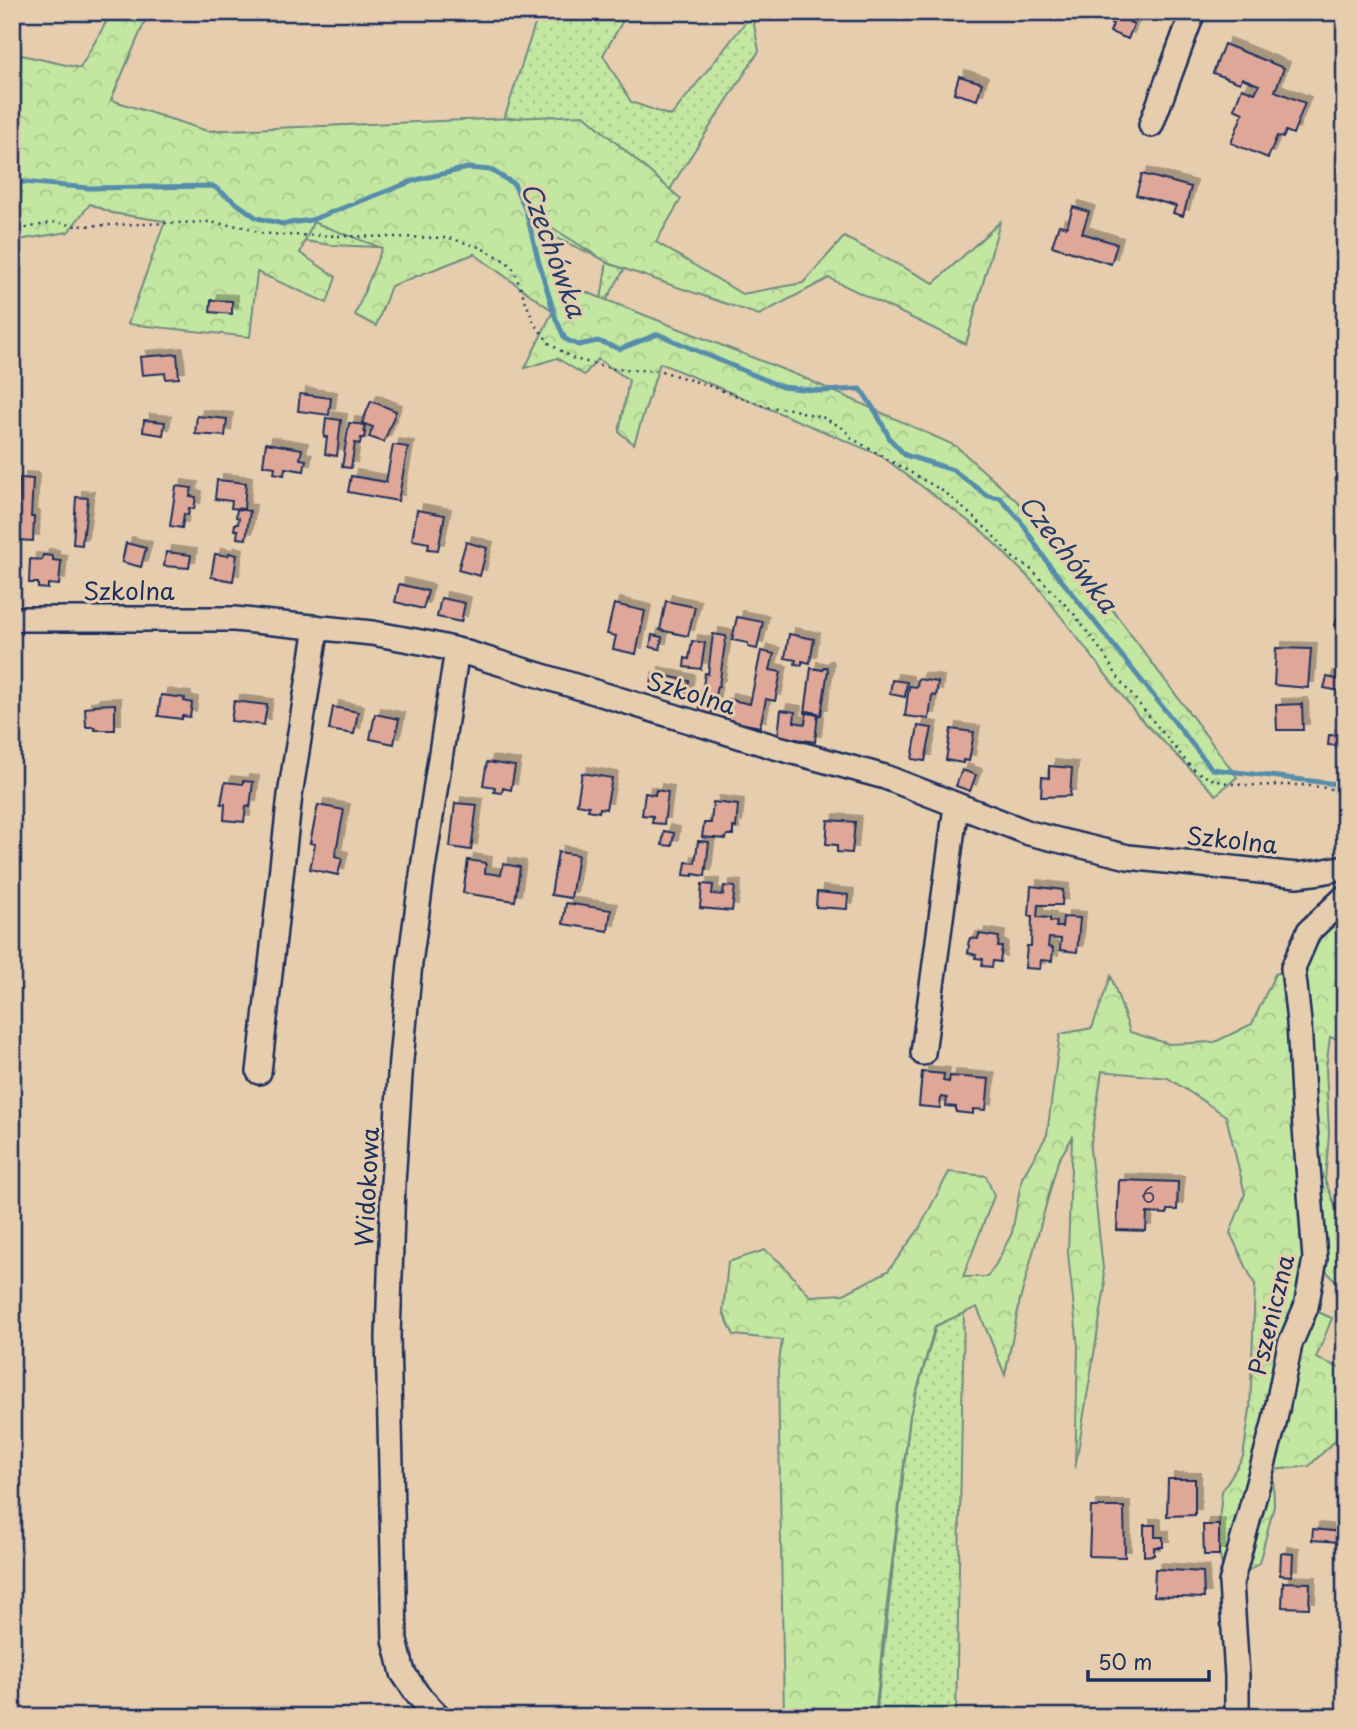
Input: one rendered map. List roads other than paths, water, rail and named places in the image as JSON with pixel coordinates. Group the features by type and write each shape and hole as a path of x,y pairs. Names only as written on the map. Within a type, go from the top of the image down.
{"street":[{"path":"1151,125 1194,12"},
{"name":"Szkolna","path":"12,619 234,619 372,633 457,650 886,778 1029,833 1128,856 1297,874 1345,867"},
{"path":"259,1072 289,795 317,626"},
{"name":"Widokowa","path":"439,1717 418,1695 403,1673 395,1640 388,1337 393,1183 409,977 457,650"},
{"path":"923,1053 957,806"},
{"name":"Pszeniczna","path":"1237,1717 1231,1583 1274,1424 1290,1345 1306,1307 1315,1259 1293,968 1309,931 1345,897"}],"waterway":[{"name":"Czechówka","path":"12,181 89,188 213,186 257,218 283,224 311,220 416,180 468,168 491,170 514,184 526,211 556,319 565,339 578,345 598,341 620,349 658,334 782,387 822,391 861,389 890,439 905,455 953,470 988,496 1000,498 1020,520 1047,562 1212,769 1345,785"}]}
